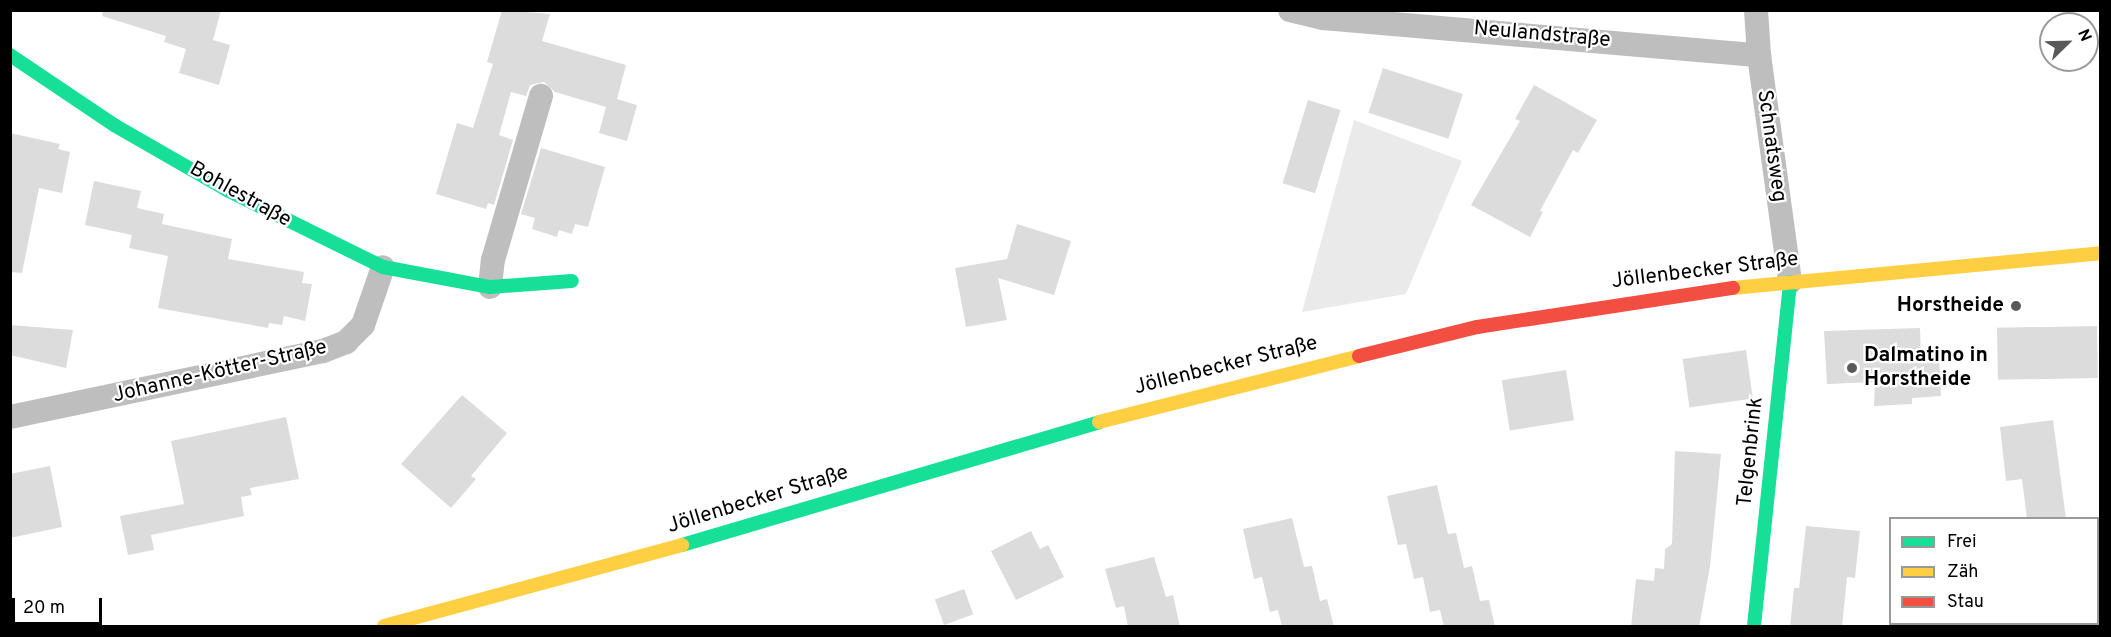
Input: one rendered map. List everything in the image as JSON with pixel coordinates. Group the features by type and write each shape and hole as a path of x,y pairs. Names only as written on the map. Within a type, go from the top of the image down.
{"main road":[{"name":"Bohlestraße","path":"10,54 114,125 227,190 383,267 490,287 572,281"},
{"name":"Jöllenbecker Straße","path":"384,627 449,619 1065,430 1226,387 1524,317 1790,282 2100,253"},
{"name":"Telgenbrink","path":"1754,627 1790,282"}],"street":[{"name":"Neulandstraße","path":"1290,10 1323,18 1759,55"},
{"name":"Schnatsweg","path":"1756,10 1759,55 1790,282"},
{"path":"490,287 493,260 541,96"},
{"name":"Johanne-Kötter-Straße","path":"10,417 311,354 346,342 363,325 383,267"}],"shaded area":[{"path":"1354,120 1462,161 1406,294 1302,312"}],"building":[{"path":"103,10 221,10 213,40 230,45 219,85 179,73 186,49 164,42 166,36 102,16"},
{"path":"502,10 550,14 542,41 626,65 617,99 637,105 627,141 599,133 606,107 555,92 544,82 530,85 526,96 511,92 499,135 513,140 494,205 488,203 486,209 436,194 457,123 473,128 493,64 487,62"},
{"path":"1383,68 1463,94 1448,139 1368,113"},
{"path":"1534,85 1597,120 1578,153 1573,150 1540,211 1543,212 1530,237 1471,205 1520,121 1515,119"},
{"path":"1308,100 1341,110 1315,193 1283,183"},
{"path":"10,133 60,144 58,149 70,152 62,193 39,188 22,273 10,272"},
{"path":"541,148 605,167 588,227 575,224 572,234 559,230 557,237 532,229 535,218 521,214"},
{"path":"94,181 141,191 137,208 164,214 162,224 232,239 228,259 304,272 302,283 312,284 305,321 284,316 282,325 269,323 268,328 158,308 168,256 129,248 132,235 85,225"},
{"path":"1017,224 1071,241 1054,295 998,278 1007,320 966,327 955,268 1007,259"},
{"path":"10,325 73,330 66,368 10,355"},
{"path":"2097,326 2098,378 1998,380 1997,328"},
{"path":"1920,328 1921,358 1939,357 1941,396 1912,398 1912,404 1874,406 1875,382 1827,384 1824,331"},
{"path":"1746,350 1753,399 1689,407 1683,359"},
{"path":"1566,370 1574,420 1510,431 1502,380"},
{"path":"462,395 507,433 471,476 476,479 451,508 401,464"},
{"path":"286,417 299,479 250,488 252,495 241,497 244,516 151,535 154,550 128,555 120,516 184,504 171,441"},
{"path":"2053,420 2066,517 2027,517 2022,479 2006,481 2000,427"},
{"path":"1675,451 1721,454 1710,567 1699,627 1631,627 1636,579 1654,581 1655,568 1664,569 1665,549 1672,544"},
{"path":"50,466 62,527 10,538 10,474"},
{"path":"1437,485 1448,534 1456,533 1464,568 1472,566 1480,601 1489,600 1495,627 1444,627 1440,610 1430,612 1423,577 1414,579 1406,544 1398,545 1387,496"},
{"path":"1292,518 1304,567 1312,566 1320,601 1327,599 1334,627 1282,627 1278,610 1270,612 1262,577 1254,579 1243,529"},
{"path":"1806,526 1860,531 1855,578 1847,577 1842,627 1790,627 1794,588 1799,588"},
{"path":"1031,531 1040,549 1048,545 1064,577 1016,600 991,551"},
{"path":"1154,557 1166,597 1173,595 1180,627 1128,627 1124,606 1116,608 1105,569"},
{"path":"964,589 973,614 944,625 935,600"}],"traffic: fast":[{"path":"10,55 114,125 227,190 383,267 490,287 572,281"},
{"path":"1754,626 1790,282"},
{"path":"682,545 1099,422"}],"traffic: slow":[{"path":"1733,288 2100,253"},
{"path":"1099,422 1359,356"},
{"path":"384,626 682,545"}],"traffic: jam":[{"path":"1359,356 1477,327 1733,288"}],"place":[{"name":"Horstheide","path":"2016,306"},
{"name":"Dalmatino in Horstheide","path":"1852,368"}]}
